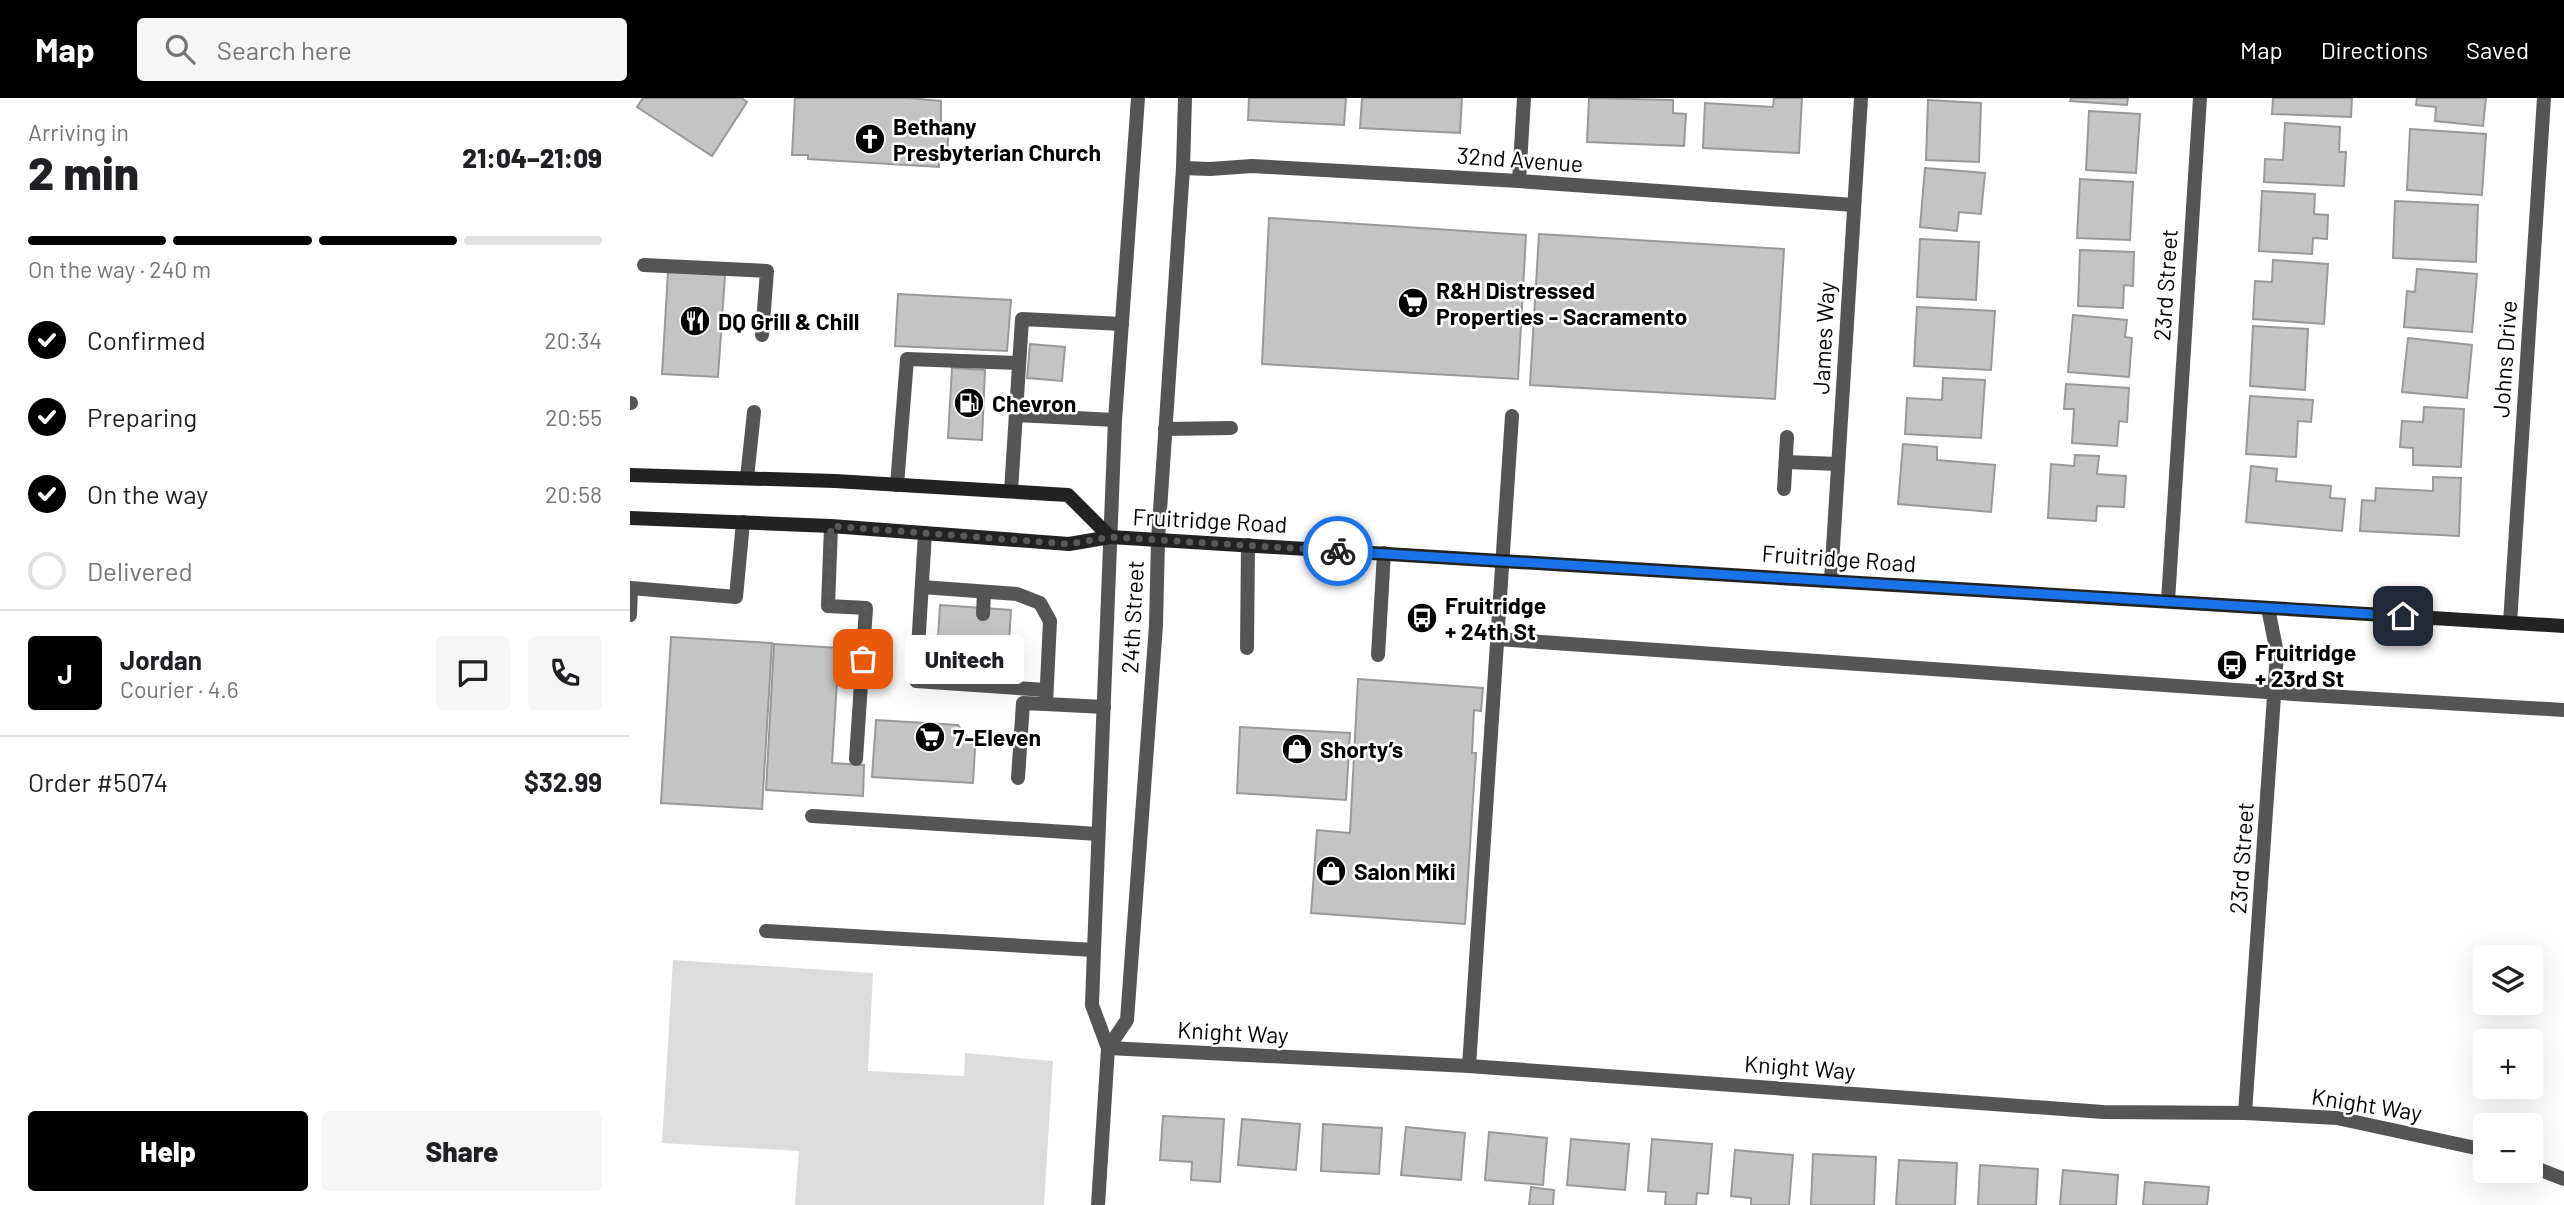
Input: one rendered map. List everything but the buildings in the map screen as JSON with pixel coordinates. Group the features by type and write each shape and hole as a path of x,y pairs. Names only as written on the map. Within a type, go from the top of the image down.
{"main road":[{"name":"Fruitridge Road","path":"630,475 747,478 1068,495 1110,537"},
{"name":"Fruitridge Road","path":"630,518 831,526 1069,544 1110,537 2564,626"}],"street":[{"name":"24th Street","path":"1098,1205 1108,1048 1092,1005 1098,834 1115,420 1138,98"},
{"name":"24th Street","path":"1108,1048 1127,1020 1156,625 1158,540 1183,168 1185,98"},
{"path":"1519,181 1524,98"},
{"name":"James Way","path":"1831,580 1861,98"},
{"name":"23rd Street","path":"2168,601 2200,98"},
{"name":"Johns Drive","path":"2510,623 2543,98"},
{"name":"32nd Avenue","path":"1183,168 1252,166 1519,181 1854,205"},
{"path":"644,265 767,271 762,335"},
{"path":"1012,491 1022,319 1122,324"},
{"path":"897,485 907,359 1019,363"},
{"path":"747,478 754,412"},
{"path":"1016,415 1115,420"},
{"path":"1469,1066 1512,416"},
{"path":"1166,429 1231,428"},
{"path":"1784,489 1787,437"},
{"path":"1786,462 1838,464"},
{"path":"630,615 631,588 736,597 743,522"},
{"path":"831,526 828,606 866,608 856,759"},
{"path":"925,533 916,681 978,685 1104,707"},
{"path":"1247,648 1248,545"},
{"path":"1378,655 1384,553"},
{"path":"922,587 1017,594 1040,603 1049,621 1046,697"},
{"path":"982,614 984,592"},
{"name":"23rd Street","path":"2245,1113 2277,653 2268,608"},
{"path":"1497,639 2275,693 2564,710"},
{"path":"978,685 979,661"},
{"path":"1018,778 1023,703 1046,697"},
{"path":"813,816 1098,834"},
{"path":"766,931 1094,950"},
{"name":"Knight Way","path":"1108,1048 1469,1066 2103,1112 2245,1113 2337,1118 2473,1147"},
{"path":"2543,1171 2564,1180"}],"shaded area":[{"path":"673,960 873,973 868,1071 964,1076 965,1053 1053,1061 1044,1205 795,1205 799,1151 662,1143"}],"way so far":[{"path":"863,659 866,608 828,606 831,526 1069,544 1110,537 1338,551"}],"place":[{"name":"Bethany Presbyterian Church","path":"870,139"},
{"name":"R&H Distressed Properties - Sacramento","path":"1413,303"},
{"name":"DQ Grill & Chill","path":"695,321"},
{"name":"Chevron","path":"969,403"},
{"name":"Fruitridge + 24th St","path":"1422,618"},
{"name":"Unitech","path":"863,659"},
{"name":"Fruitridge + 23rd St","path":"2232,665"},
{"name":"7-Eleven","path":"930,737"},
{"name":"Shorty’s","path":"1297,749"},
{"name":"Salon Miki","path":"1331,871"}],"route":[{"path":"1338,551 2403,616"}]}
